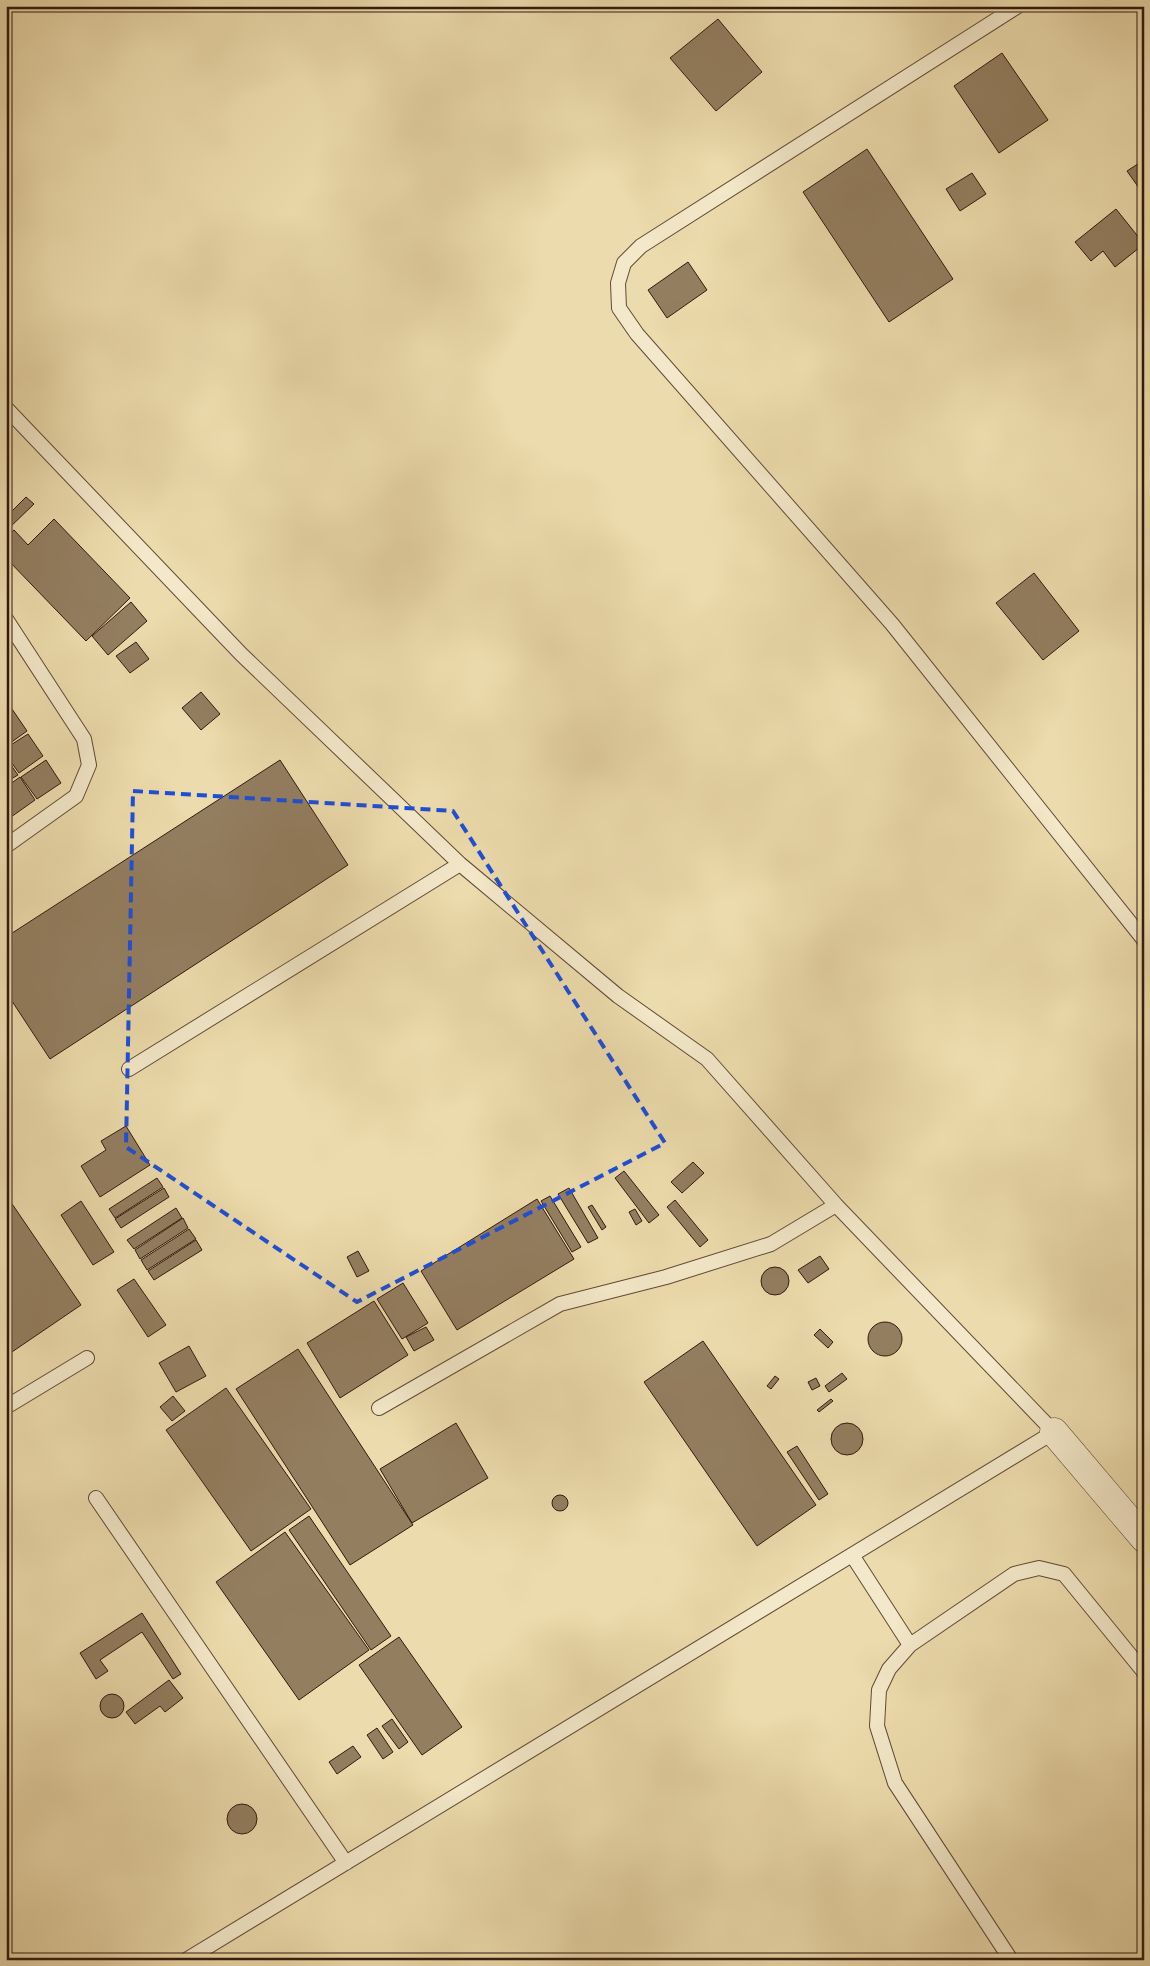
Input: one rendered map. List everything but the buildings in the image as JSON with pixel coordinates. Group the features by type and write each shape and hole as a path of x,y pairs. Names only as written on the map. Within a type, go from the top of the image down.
{"street":[{"path":"1054,1432 1144,1538"}],"lane":[{"path":"1018,6 642,246 624,263 618,283 619,308 637,334 892,624 1144,940"},
{"path":"6,408 241,654 460,864 618,996 707,1059 836,1205 1054,1432 186,1960"},
{"path":"6,619 84,739 89,765 76,796 6,846"},
{"path":"129,1069 460,864"},
{"path":"379,1408 560,1304 666,1277 771,1244 836,1205"},
{"path":"6,1407 87,1358"},
{"path":"96,1498 346,1863"},
{"path":"852,1555 910,1645"},
{"path":"1011,1960 895,1782 877,1726 879,1690 889,1669 910,1645 1014,1574 1039,1568 1064,1574 1144,1672"}],"highlighted area":[{"path":"133,791 453,811 665,1143 357,1302 126,1147"}]}
